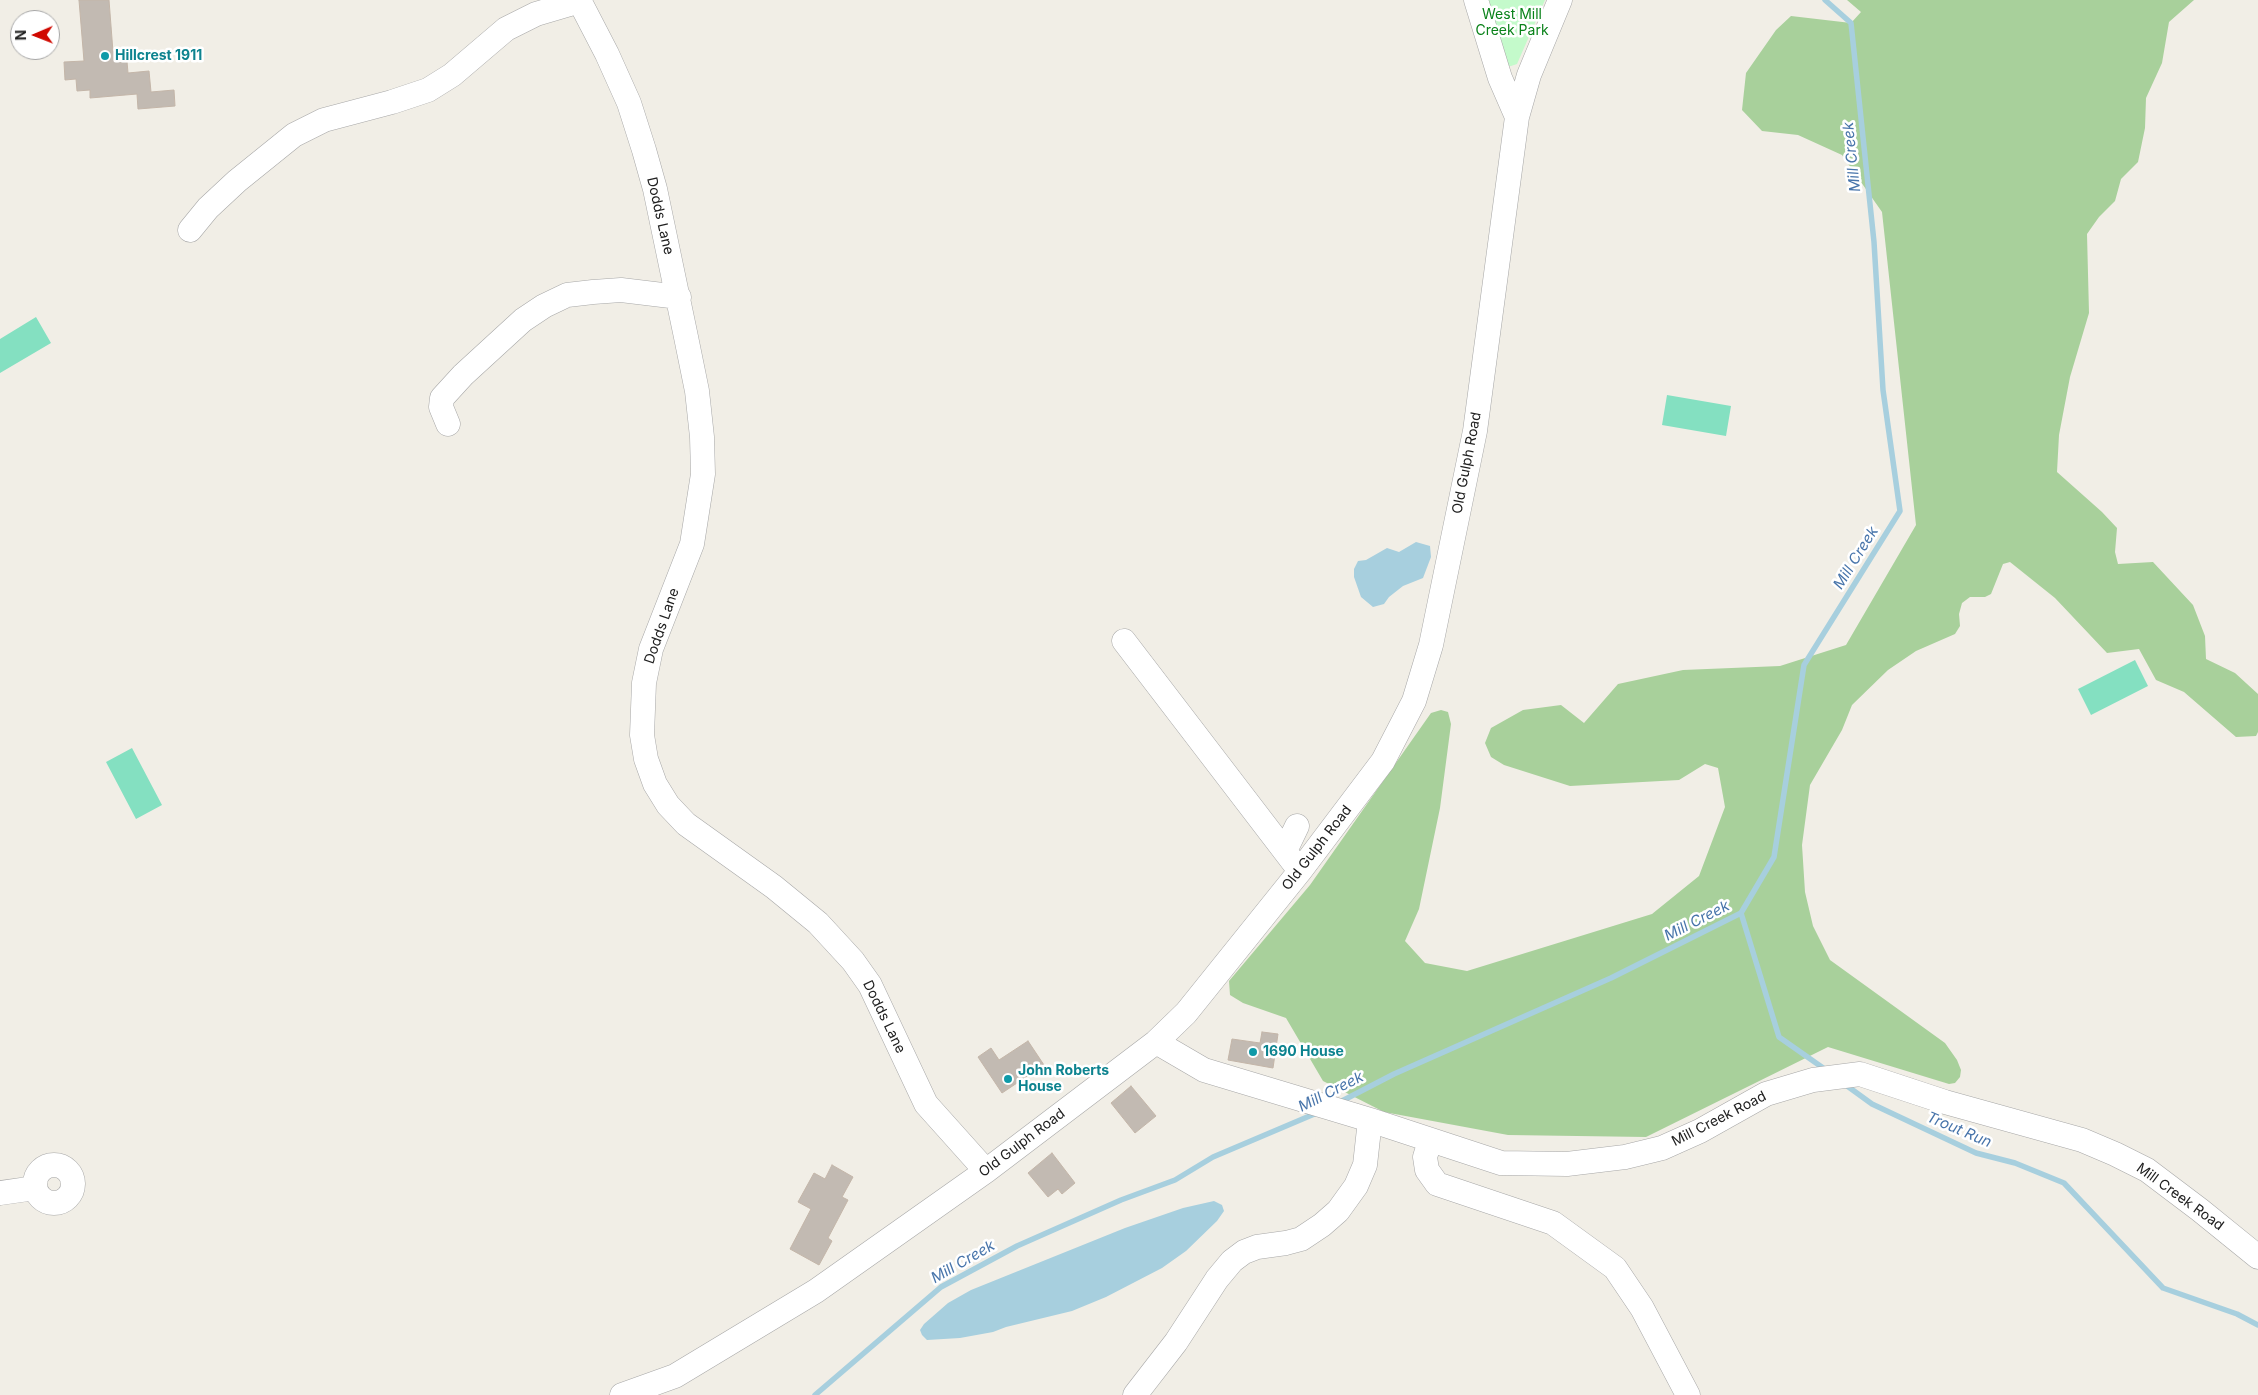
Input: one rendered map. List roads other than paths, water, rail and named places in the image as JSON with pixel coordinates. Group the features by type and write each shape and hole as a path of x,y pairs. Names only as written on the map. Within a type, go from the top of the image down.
{"street":[{"path":"190,230 208,208 237,181 294,135 324,120 392,102 428,90 452,75 506,29 536,14 580,0"},
{"name":"Dodds Lane","path":"580,0 625,95 655,189 697,391 702,437 703,474 692,544 651,649 644,683 642,735 646,759 655,784 668,805 686,824 782,893 818,922 853,961 870,985 926,1104 986,1171"},
{"path":"1476,0 1500,78 1517,117"},
{"name":"Old Gulph Road","path":"622,1395 654,1389 816,1291 986,1171 1156,1042 1186,1013 1300,871 1383,760 1414,701 1431,645 1474,431 1517,117 1528,75 1560,0"},
{"path":"448,424 441,406 442,398 463,375 523,320 544,306 568,295 621,290 678,297"},
{"path":"1124,641 1300,871"},
{"path":"1285,851 1297,826"},
{"name":"Mill Creek Road","path":"1156,1042 1204,1070 1319,1106 1360,1116 1430,1141 1501,1163 1567,1164 1625,1157 1662,1148 1700,1132 1766,1094 1813,1080 1860,1074 1945,1102 2082,1140 2115,1154 2147,1170 2258,1257"},
{"path":"1134,1395 1176,1342 1218,1279 1232,1262 1244,1252 1257,1247 1301,1239 1322,1226 1338,1211 1356,1186 1365,1165 1360,1116"},
{"path":"1430,1141 1425,1157 1427,1170 1438,1184 1553,1223 1615,1268 1642,1308 1688,1395"},
{"path":"0,1193 35,1188"}],"water":[{"path":"1416,542 1430,546 1431,557 1423,578 1403,586 1389,597 1384,604 1373,607 1361,597 1354,577 1354,569 1358,561 1366,560 1387,548 1399,552"},
{"path":"1214,1201 1222,1205 1224,1211 1217,1221 1186,1251 1162,1268 1106,1297 1072,1311 993,1332 960,1338 927,1340 922,1335 920,1330 924,1324 948,1303 971,1290 1125,1228 1183,1208"}],"waterway":[{"name":"Mill Creek","path":"1338,1103 1394,1074 1611,978 1741,913 1774,857 1804,665 1900,511 1883,390 1874,242 1851,23 1825,0"},
{"name":"Trout Run","path":"1741,913 1779,1037 1826,1070"},
{"name":"Trout Run","path":"1843,1083 1872,1104 1976,1153 2015,1163 2064,1183 2163,1288 2237,1314 2258,1325"},
{"name":"Mill Creek","path":"815,1395 941,1287 1017,1246 1121,1200 1175,1180 1213,1157 1319,1112"}],"place":[{"name":"Hillcrest 1911","path":"105,56"},
{"name":"1690 House","path":"1253,1052"},
{"name":"John Roberts House","path":"1008,1079"}],"park label":[{"name":"West Mill Creek Park","path":"1512,24"}]}
